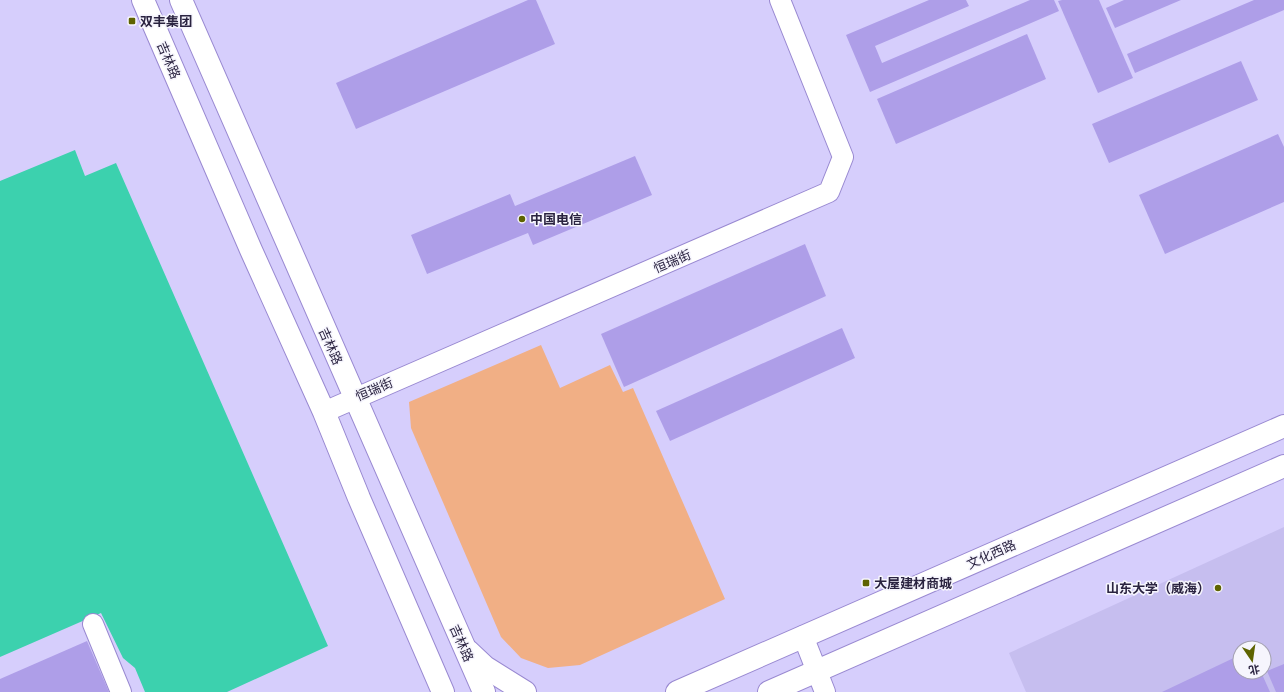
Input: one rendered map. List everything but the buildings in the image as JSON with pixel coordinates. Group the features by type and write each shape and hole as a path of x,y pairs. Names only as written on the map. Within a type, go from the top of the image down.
{"main road":[{"name":"吉林路","path":"143,0 251,250 324,412 359,498 443,692"},
{"name":"吉林路","path":"180,0 484,692"},
{"name":"文化西路","path":"677,692 1284,426"},
{"path":"769,692 1284,466"},
{"path":"464,647 485,667 525,692"},
{"path":"427,654 428,692"}],"street":[{"name":"恒瑞街","path":"324,412 829,192 844,157 780,0"},
{"path":"93,624 121,692"},
{"path":"803,636 825,692"}],"shaded area":[{"path":"75,150 85,176 116,163 328,646 227,692 145,692 135,668 123,658 101,613 0,657 0,181"},
{"path":"541,345 560,388 610,365 623,392 633,388 725,599 580,665 548,668 521,658 501,637 411,428 409,402"},
{"name":"山东大学（威海）","path":"1284,527 1284,692 1026,692 1009,653"}],"place":[{"name":"双丰集团","path":"132,21"},
{"name":"中国电信","path":"522,219"},
{"name":"大屋建材商城","path":"866,583"},
{"name":"山东大学（威海）","path":"1218,588"}]}
